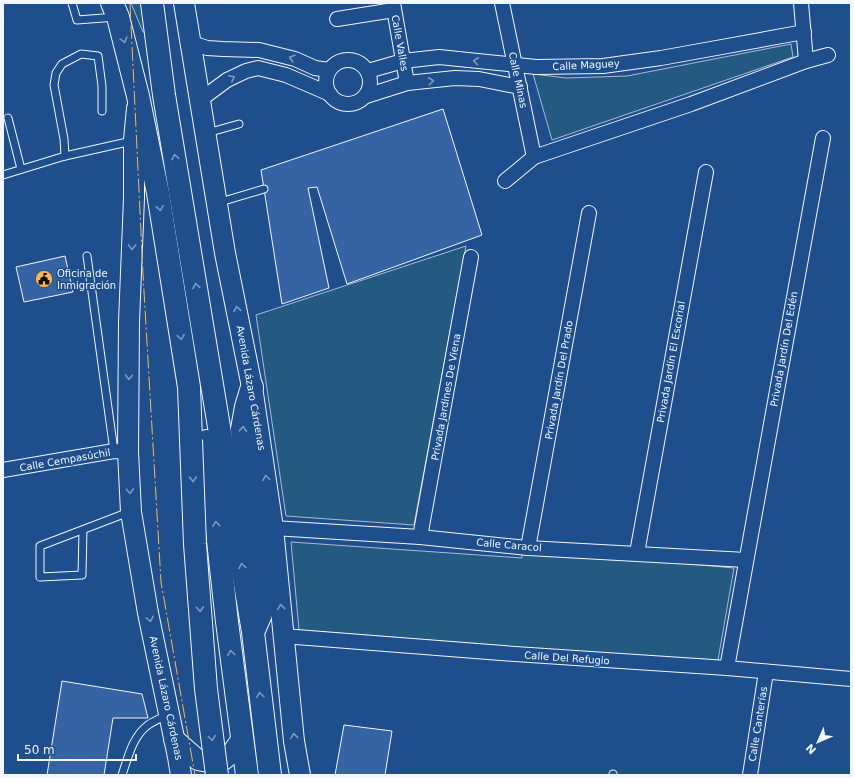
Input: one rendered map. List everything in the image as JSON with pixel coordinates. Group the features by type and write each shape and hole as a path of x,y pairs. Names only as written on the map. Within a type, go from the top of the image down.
{"highway":[{"path":"152,3 164,96 252,632 270,775"},
{"name":"Avenida Lázaro Cárdenas","path":"115,10 138,96 158,193 189,387 195,544 206,688 217,775"},
{"path":"206,350 205,418 227,622 247,775"},
{"path":"252,387 242,429 243,451 262,571 263,594 261,614 252,632"}],"street":[{"name":"Avenida Lázaro Cárdenas","path":"184,3 192,43 225,253 252,387 273,528 294,741 300,775"},
{"name":"Calle Minas","path":"502,3 534,157"},
{"path":"801,3 806,61"},
{"path":"337,18 393,7"},
{"name":"Calle Valles","path":"393,7 407,83"},
{"name":"Calle Maguey","path":"368,71 403,62 439,57 536,67 603,66 661,58 804,32"},
{"path":"192,43 207,48 223,50 259,50 295,59 315,68 329,70"},
{"path":"258,68 259,50"},
{"path":"504,181 534,157 684,106 806,61 828,55"},
{"path":"330,94 326,82 329,70 338,62 349,59 360,63 368,71 370,84 366,96"},
{"path":"200,100 227,80 246,71 258,68 286,75 330,94 340,103 354,103 366,96 407,83 455,78 479,79 520,87"},
{"name":"Avenida Lázaro Cárdenas","path":"138,96 134,140 134,198 129,322 121,451 148,613 178,757"},
{"name":"Privada Jardín Del Edén","path":"727,668 823,138"},
{"name":"Privada Jardín El Escorial","path":"637,553 706,172"},
{"name":"Privada Jardín Del Prado","path":"528,548 589,213"},
{"name":"Privada Jardines De Viena","path":"420,538 471,257"},
{"name":"Calle Cempasúchil","path":"3,470 121,451"},
{"name":"Calle Caracol","path":"273,528 420,538 528,548 746,560"},
{"name":"Calle Del Refugio","path":"283,636 515,654 727,668 851,679"},
{"name":"Calle Canterías","path":"750,775 766,672"},
{"path":"168,775 178,757 208,762 223,760 242,740"}],"lane":[{"path":"72,3 77,20 115,10"},
{"path":"65,156 64,139 54,85 56,73 62,64 81,54 98,56 102,86 102,111"},
{"path":"8,118 21,169"},
{"path":"205,133 239,124"},
{"path":"3,175 65,156 134,140"},
{"path":"217,203 264,189"},
{"path":"87,256 121,451"},
{"path":"83,530 82,575 40,578 40,546 131,512"},
{"path":"122,775 129,753 138,735 148,726 169,714"}],"shaded area":[{"path":"131,3 145,3 150,32 143,32"},
{"path":"791,44 793,57 552,140 533,74 566,78 627,76"},
{"path":"466,246 414,525 286,516 256,315"},
{"path":"291,542 522,558 522,549 734,568 718,660 593,653 517,655 517,647 299,630"}],"building":[{"path":"443,109 482,235 347,284 317,187 308,188 329,288 282,304 261,170"},
{"name":"Oficina de Inmigración","path":"65,256 73,292 24,302 16,267"},
{"path":"62,681 142,694 148,718 113,718 104,775 47,775"},
{"path":"344,725 392,731 385,775 335,775"}],"power":[{"path":"130,3 143,274 161,582 195,775"}],"place":[{"name":"Oficina de Inmigración","path":"44,279"}]}
